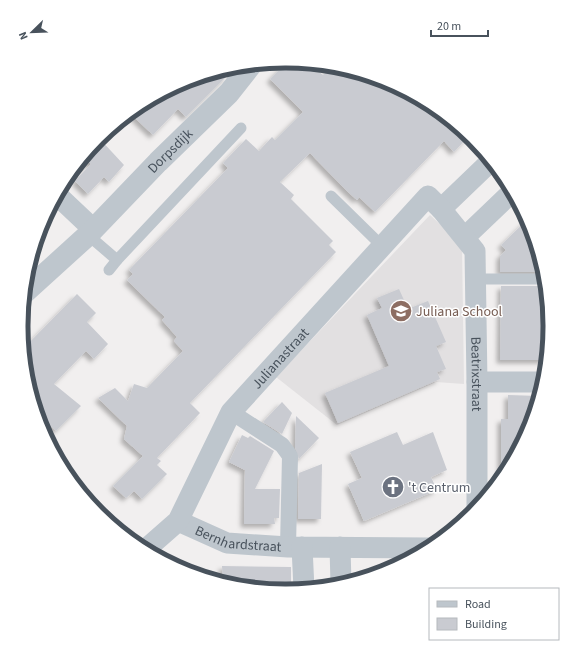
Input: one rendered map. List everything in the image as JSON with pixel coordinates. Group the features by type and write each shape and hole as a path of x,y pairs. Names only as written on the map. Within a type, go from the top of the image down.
{"street":[{"name":"Dorpsdijk","path":"31,288 91,232 229,93 246,72"},
{"path":"441,209 487,165"},
{"name":"Julianastraat","path":"151,545 178,521 231,412 428,196 465,237"},
{"path":"465,237 508,196"},
{"path":"61,199 91,232"},
{"name":"Beatrixstraat","path":"465,237 475,252 478,382 477,498"},
{"path":"478,382 537,382"},
{"path":"231,412 282,445 290,456 295,547"},
{"name":"Bernhardstraat","path":"178,521 227,542 295,547 416,548"},
{"name":"Bernhardstraat","path":"295,547 303,583"},
{"path":"340,547 341,578"}],"lane":[{"path":"109,270 240,128"},
{"path":"331,196 382,246"},
{"path":"91,232 117,260"},
{"path":"475,280 539,279"}],"shaded area":[{"name":"Juliana School","path":"430,215 462,245 464,384 436,382 337,425 276,377"}],"building":[{"path":"281,68 286,68 318,71 323,75 326,72 336,73 368,82 399,95 429,112 465,141 454,152 444,141 375,212 359,197 357,200 347,191 310,153 280,182 294,195 291,199 333,241 329,245 336,252 190,403 200,413 157,458 161,461 157,465 167,474 142,499 134,491 126,498 113,486 143,456 124,439 127,426 98,398 115,388 128,401 134,384 147,388 183,351 174,341 177,337 162,320 165,317 127,280 133,274 129,270 228,168 223,163 246,139 259,151 272,137 275,140 303,112 270,79"},
{"path":"227,76 186,117 178,109 153,135 135,118 157,103 187,88 219,77"},
{"path":"104,143 124,165 109,182 104,177 88,194 75,181 91,164 88,161"},
{"path":"522,225 537,272 500,272 500,256 506,250 501,245"},
{"path":"501,286 540,286 543,326 541,360 500,360"},
{"path":"399,289 408,309 428,301 446,342 436,346 446,369 437,372 440,379 338,423 325,393 389,366 367,315 382,308 377,298"},
{"path":"77,294 96,313 87,322 108,344 94,359 86,351 54,384 81,406 56,431 47,423 37,393 30,360 29,343"},
{"path":"508,395 533,396 523,425 509,455 501,467 501,419 508,419"},
{"path":"282,402 292,413 282,434 263,422"},
{"path":"296,416 319,438 299,459 295,447"},
{"path":"397,432 403,445 433,432 447,470 431,477 437,490 364,521 348,484 362,478 350,452"},
{"path":"242,435 248,438 250,436 274,451 255,489 280,489 279,518 274,518 275,524 244,524 245,470 229,462"},
{"path":"322,464 321,519 298,519 299,473"},
{"path":"222,566 291,567 291,584 269,583 223,576"}],"place":[{"name":"Juliana School","path":"401,311"},
{"name":"'t Centrum","path":"393,487"}]}
